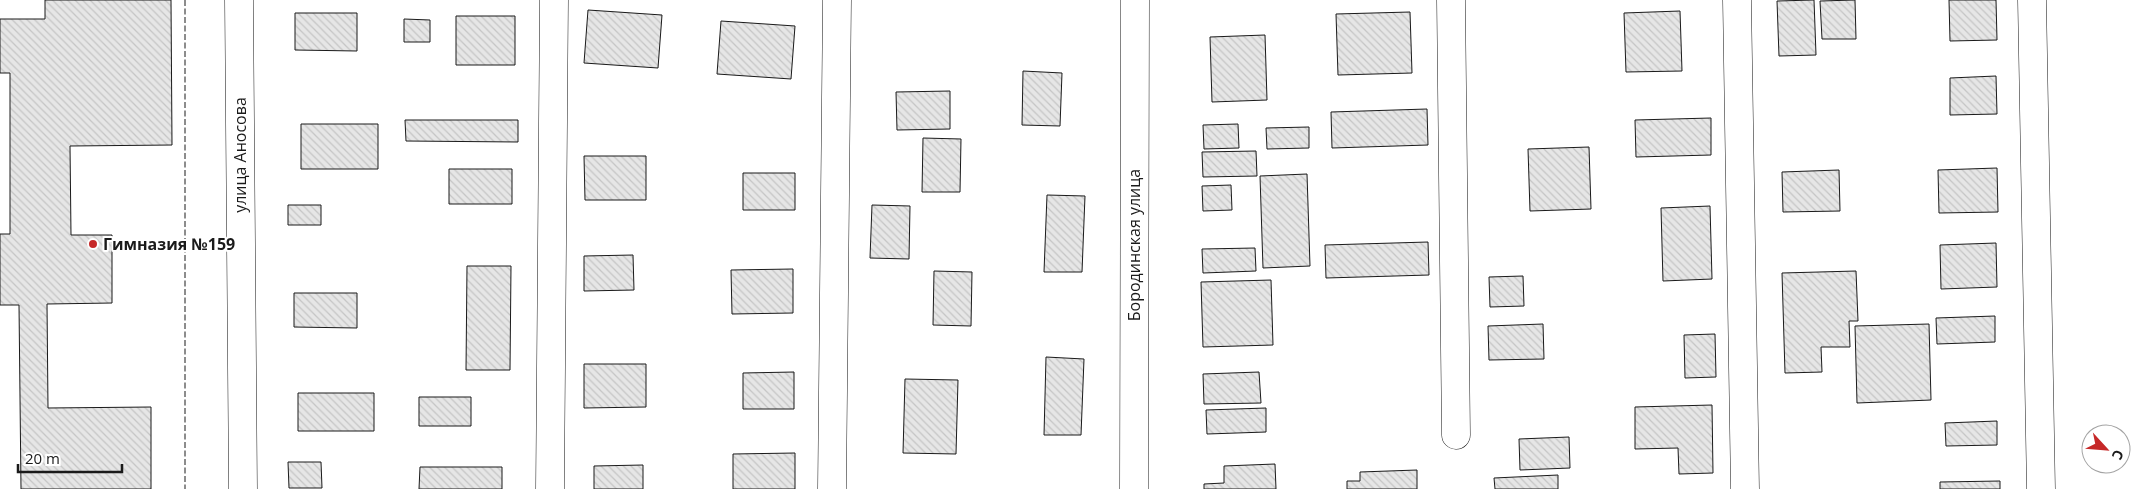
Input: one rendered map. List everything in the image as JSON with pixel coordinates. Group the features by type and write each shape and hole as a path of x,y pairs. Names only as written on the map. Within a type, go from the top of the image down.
{"street":[{"name":"улица Аносова","path":"239,0 243,489"},
{"path":"550,489 554,0"},
{"path":"832,489 837,0"},
{"name":"Бородинская улица","path":"1134,489 1135,0"},
{"path":"1451,0 1456,435"},
{"path":"1737,0 1746,489"},
{"path":"2032,0 2040,489"}],"building":[{"path":"45,0 171,0 172,145 70,146 71,235 112,235 112,303 47,304 48,408 151,407 151,489 21,489 19,305 0,305 0,234 10,234 10,73 0,73 0,19 45,19"},
{"path":"1814,0 1816,55 1779,56 1777,1"},
{"path":"1855,0 1856,39 1822,39 1820,1"},
{"path":"1949,0 1996,0 1997,40 1950,41"},
{"path":"588,10 662,15 658,68 584,63"},
{"path":"1680,11 1682,71 1626,72 1624,13"},
{"path":"1410,12 1412,73 1338,75 1336,14"},
{"path":"295,13 357,13 357,51 295,50"},
{"path":"456,16 515,16 515,65 456,65"},
{"path":"404,19 430,20 430,42 404,42"},
{"path":"721,21 795,26 791,79 717,74"},
{"path":"1265,35 1267,100 1212,102 1210,37"},
{"path":"1023,71 1062,73 1060,126 1022,125"},
{"path":"1996,76 1997,114 1950,115 1950,78"},
{"path":"950,91 950,129 897,130 896,92"},
{"path":"1427,109 1428,145 1332,148 1331,112"},
{"path":"1711,118 1711,155 1636,157 1635,120"},
{"path":"405,120 518,120 518,142 406,141"},
{"path":"301,124 378,124 378,169 301,169"},
{"path":"1238,124 1239,148 1204,149 1203,125"},
{"path":"1309,127 1309,148 1267,149 1266,128"},
{"path":"923,138 961,139 960,192 922,192"},
{"path":"1589,147 1591,209 1530,211 1528,149"},
{"path":"1256,151 1257,176 1203,177 1202,152"},
{"path":"584,156 646,156 646,200 585,200"},
{"path":"1997,168 1998,212 1939,213 1938,170"},
{"path":"449,169 512,169 512,204 449,204"},
{"path":"1839,170 1840,211 1783,212 1782,172"},
{"path":"743,173 795,173 795,210 743,210"},
{"path":"1307,174 1310,266 1263,268 1260,176"},
{"path":"1231,185 1232,210 1203,211 1202,186"},
{"path":"1047,195 1085,196 1082,272 1044,272"},
{"path":"288,205 321,205 321,225 288,225"},
{"path":"872,205 910,206 909,259 870,258"},
{"path":"1710,206 1712,279 1663,281 1661,208"},
{"path":"1428,242 1429,275 1326,278 1325,245"},
{"path":"1996,243 1997,287 1941,289 1940,245"},
{"path":"1255,248 1256,271 1203,273 1202,249"},
{"path":"633,255 634,290 584,291 584,256"},
{"path":"467,266 511,266 510,370 466,370"},
{"path":"793,269 793,313 732,314 731,270"},
{"path":"934,271 972,272 971,326 933,325"},
{"path":"1856,271 1858,321 1849,321 1850,347 1821,347 1822,372 1785,373 1782,273"},
{"path":"1523,276 1524,306 1490,307 1489,277"},
{"path":"1271,280 1273,345 1203,347 1201,282"},
{"path":"294,293 357,293 357,328 294,327"},
{"path":"1995,316 1995,342 1937,344 1936,318"},
{"path":"1543,324 1544,359 1489,360 1488,326"},
{"path":"1929,324 1931,400 1857,403 1855,326"},
{"path":"1715,334 1716,377 1685,378 1684,335"},
{"path":"1046,357 1084,359 1081,435 1044,435"},
{"path":"584,364 646,364 646,407 584,408"},
{"path":"794,372 794,409 743,409 743,373"},
{"path":"1259,372 1261,403 1204,404 1203,374"},
{"path":"905,379 958,380 956,454 903,453"},
{"path":"298,393 374,393 374,431 298,431"},
{"path":"419,397 471,397 471,426 419,426"},
{"path":"1712,405 1713,473 1679,474 1678,448 1635,449 1635,407"},
{"path":"1266,408 1266,432 1207,434 1206,410"},
{"path":"1997,421 1997,445 1946,446 1945,423"},
{"path":"1569,437 1570,468 1520,470 1519,439"},
{"path":"795,453 795,489 733,489 733,454"},
{"path":"288,462 321,462 322,488 289,488"},
{"path":"1275,464 1276,489 1204,489 1204,484 1224,483 1224,466"},
{"path":"643,465 643,489 594,489 594,466"},
{"path":"420,467 502,467 502,489 419,489"},
{"path":"1417,470 1417,489 1347,489 1347,481 1360,481 1360,472"},
{"path":"1558,475 1558,489 1495,489 1494,478"},
{"path":"2000,481 2000,489 1940,489 1940,482"}],"fence":[{"path":"185,0 185,489"}],"place":[{"name":"Гимназия №159","path":"93,244"}]}
